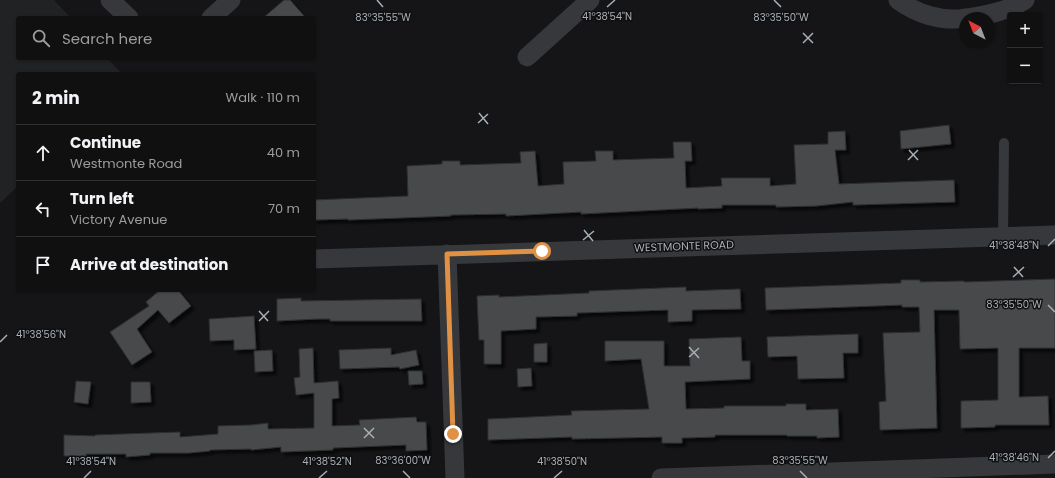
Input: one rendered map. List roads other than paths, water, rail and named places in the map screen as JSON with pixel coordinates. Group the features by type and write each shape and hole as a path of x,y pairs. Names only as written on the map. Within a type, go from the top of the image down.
{"street":[{"path":"110,0 127,16"},
{"path":"213,16 231,0"},
{"path":"527,57 590,0"},
{"path":"898,0 934,18 959,19"},
{"path":"995,13 1019,4 1025,0"},
{"name":"WESTMONTE ROAD","path":"316,259 1055,234"},
{"path":"447,254 454,478"},
{"path":"661,478 1055,464"}],"lane":[{"path":"1003,236 1004,143"}]}
